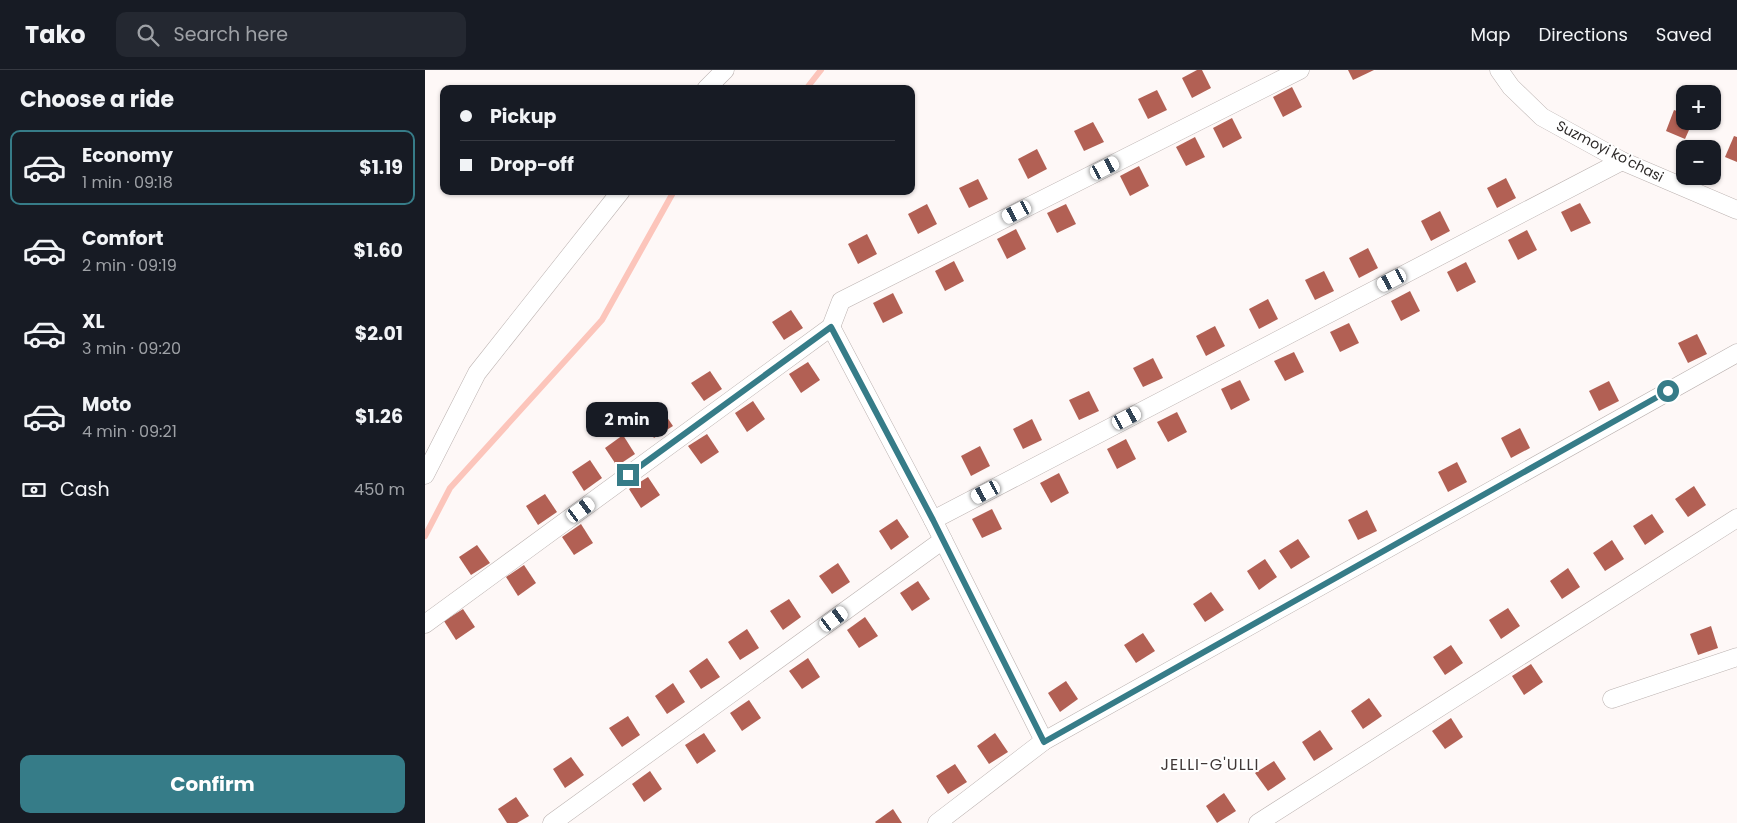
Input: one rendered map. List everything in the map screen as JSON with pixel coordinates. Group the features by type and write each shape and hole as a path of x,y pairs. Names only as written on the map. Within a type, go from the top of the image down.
{"street":[{"path":"710,85 725,70"},
{"path":"425,624 831,327 841,301 1300,70"},
{"name":"Suzmoyi ko'chasi","path":"1499,70 1511,87 1543,117 1622,161 1737,210"},
{"path":"933,520 1622,161"},
{"path":"425,475 477,373 618,195"},
{"path":"831,327 933,520 1044,742"},
{"path":"937,823 1044,742 1737,352"},
{"path":"1258,823 1737,518"},
{"path":"552,823 943,540"},
{"path":"1612,699 1737,657"}],"building":[{"path":"1197,70 1202,70 1211,88 1192,98 1182,78"},
{"path":"1348,70 1374,70 1353,80"},
{"path":"1292,87 1302,107 1283,117 1273,97"},
{"path":"1157,90 1167,110 1148,119 1138,99"},
{"path":"1674,110 1676,111 1676,130 1689,130 1685,139 1666,131"},
{"path":"1232,118 1242,138 1223,148 1213,128"},
{"path":"1093,122 1104,142 1084,151 1074,131"},
{"path":"1734,136 1737,137 1737,162 1725,157"},
{"path":"1195,137 1205,157 1186,166 1176,147"},
{"path":"1037,149 1047,169 1028,179 1018,159"},
{"path":"1139,166 1149,186 1130,196 1120,176"},
{"path":"1506,178 1516,198 1497,208 1487,188"},
{"path":"978,179 988,199 969,208 959,188"},
{"path":"1580,203 1591,223 1571,232 1561,212"},
{"path":"927,204 937,224 918,234 908,214"},
{"path":"1066,204 1076,224 1057,233 1047,213"},
{"path":"1440,211 1450,231 1431,241 1421,221"},
{"path":"1016,229 1026,249 1007,259 997,239"},
{"path":"1527,230 1537,250 1518,260 1508,240"},
{"path":"867,234 877,254 858,264 848,244"},
{"path":"1368,248 1378,268 1359,278 1349,258"},
{"path":"954,261 964,281 945,291 935,271"},
{"path":"1466,262 1476,282 1457,292 1447,272"},
{"path":"1324,271 1334,291 1315,300 1305,280"},
{"path":"1410,291 1420,311 1401,321 1391,301"},
{"path":"893,293 903,313 883,323 873,303"},
{"path":"1268,299 1278,319 1259,329 1249,309"},
{"path":"791,310 803,328 784,340 772,322"},
{"path":"1349,323 1359,343 1340,352 1330,332"},
{"path":"1215,326 1225,346 1206,356 1196,336"},
{"path":"1697,334 1707,354 1688,363 1678,343"},
{"path":"1294,352 1304,372 1285,381 1274,361"},
{"path":"1153,358 1163,378 1143,387 1133,368"},
{"path":"808,362 820,380 801,393 789,374"},
{"path":"710,371 722,389 704,401 691,383"},
{"path":"1240,380 1250,400 1231,410 1221,389"},
{"path":"1609,381 1619,401 1599,411 1589,391"},
{"path":"1089,391 1099,411 1079,420 1069,400"},
{"path":"753,401 765,419 747,432 735,413"},
{"path":"660,407 673,426 654,438 642,420"},
{"path":"1177,412 1187,432 1168,442 1157,422"},
{"path":"1032,419 1042,440 1023,449 1013,429"},
{"path":"1520,428 1530,448 1511,458 1501,438"},
{"path":"707,434 719,452 701,464 688,446"},
{"path":"623,435 635,454 617,466 605,448"},
{"path":"1126,439 1136,459 1117,469 1107,449"},
{"path":"980,446 990,466 971,476 961,456"},
{"path":"590,460 602,478 584,491 572,472"},
{"path":"1457,462 1467,482 1448,492 1438,472"},
{"path":"1059,473 1069,493 1051,503 1040,483"},
{"path":"648,477 660,495 641,508 629,489"},
{"path":"1694,486 1706,505 1688,517 1675,499"},
{"path":"545,494 557,512 538,525 526,506"},
{"path":"992,509 1002,529 982,538 972,519"},
{"path":"1367,510 1377,531 1358,540 1348,520"},
{"path":"1652,514 1664,532 1645,545 1633,526"},
{"path":"897,519 909,537 891,550 879,531"},
{"path":"581,524 593,543 574,555 562,537"},
{"path":"1298,539 1310,557 1291,569 1279,551"},
{"path":"1612,540 1624,559 1605,571 1593,553"},
{"path":"477,545 490,563 471,575 459,557"},
{"path":"1265,559 1277,577 1259,590 1247,571"},
{"path":"838,563 850,582 832,594 819,576"},
{"path":"524,565 536,583 518,596 506,577"},
{"path":"1568,568 1580,587 1562,599 1550,581"},
{"path":"918,581 930,599 912,611 900,593"},
{"path":"1211,592 1224,610 1205,622 1193,604"},
{"path":"789,599 801,617 783,630 770,611"},
{"path":"1508,608 1520,626 1501,639 1489,620"},
{"path":"463,609 475,627 456,640 444,621"},
{"path":"865,617 878,636 859,648 847,630"},
{"path":"1711,626 1718,648 1698,655 1690,634"},
{"path":"747,629 759,648 740,660 728,642"},
{"path":"1143,633 1155,651 1136,663 1124,645"},
{"path":"1451,645 1463,663 1445,675 1433,657"},
{"path":"707,658 720,677 701,689 689,671"},
{"path":"808,658 820,677 802,689 789,671"},
{"path":"1531,664 1543,682 1524,695 1512,676"},
{"path":"1066,681 1078,699 1060,712 1048,693"},
{"path":"673,683 685,702 667,714 655,696"},
{"path":"1369,698 1382,716 1363,729 1351,711"},
{"path":"749,700 761,718 742,731 730,713"},
{"path":"628,716 640,735 622,747 609,728"},
{"path":"1451,718 1463,737 1445,749 1432,731"},
{"path":"1320,730 1333,749 1314,761 1302,742"},
{"path":"704,733 716,751 697,764 685,745"},
{"path":"995,733 1008,752 989,764 977,746"},
{"path":"571,757 584,775 565,788 553,769"},
{"path":"1274,761 1286,779 1268,791 1255,773"},
{"path":"955,764 967,782 948,794 936,776"},
{"path":"650,771 662,789 644,802 632,784"},
{"path":"1224,793 1236,811 1217,823 1206,806"},
{"path":"516,797 529,816 517,823 507,823 498,809"},
{"path":"893,809 902,823 875,822"}],"waterway":[{"path":"809,85 821,70"},
{"path":"425,536 450,488 602,320 672,195"}],"district":[{"name":"JELLI-G'ULLI","path":"1210,764"}],"route":[{"path":"628,475 831,327 933,520 1044,742 1668,391"}]}
